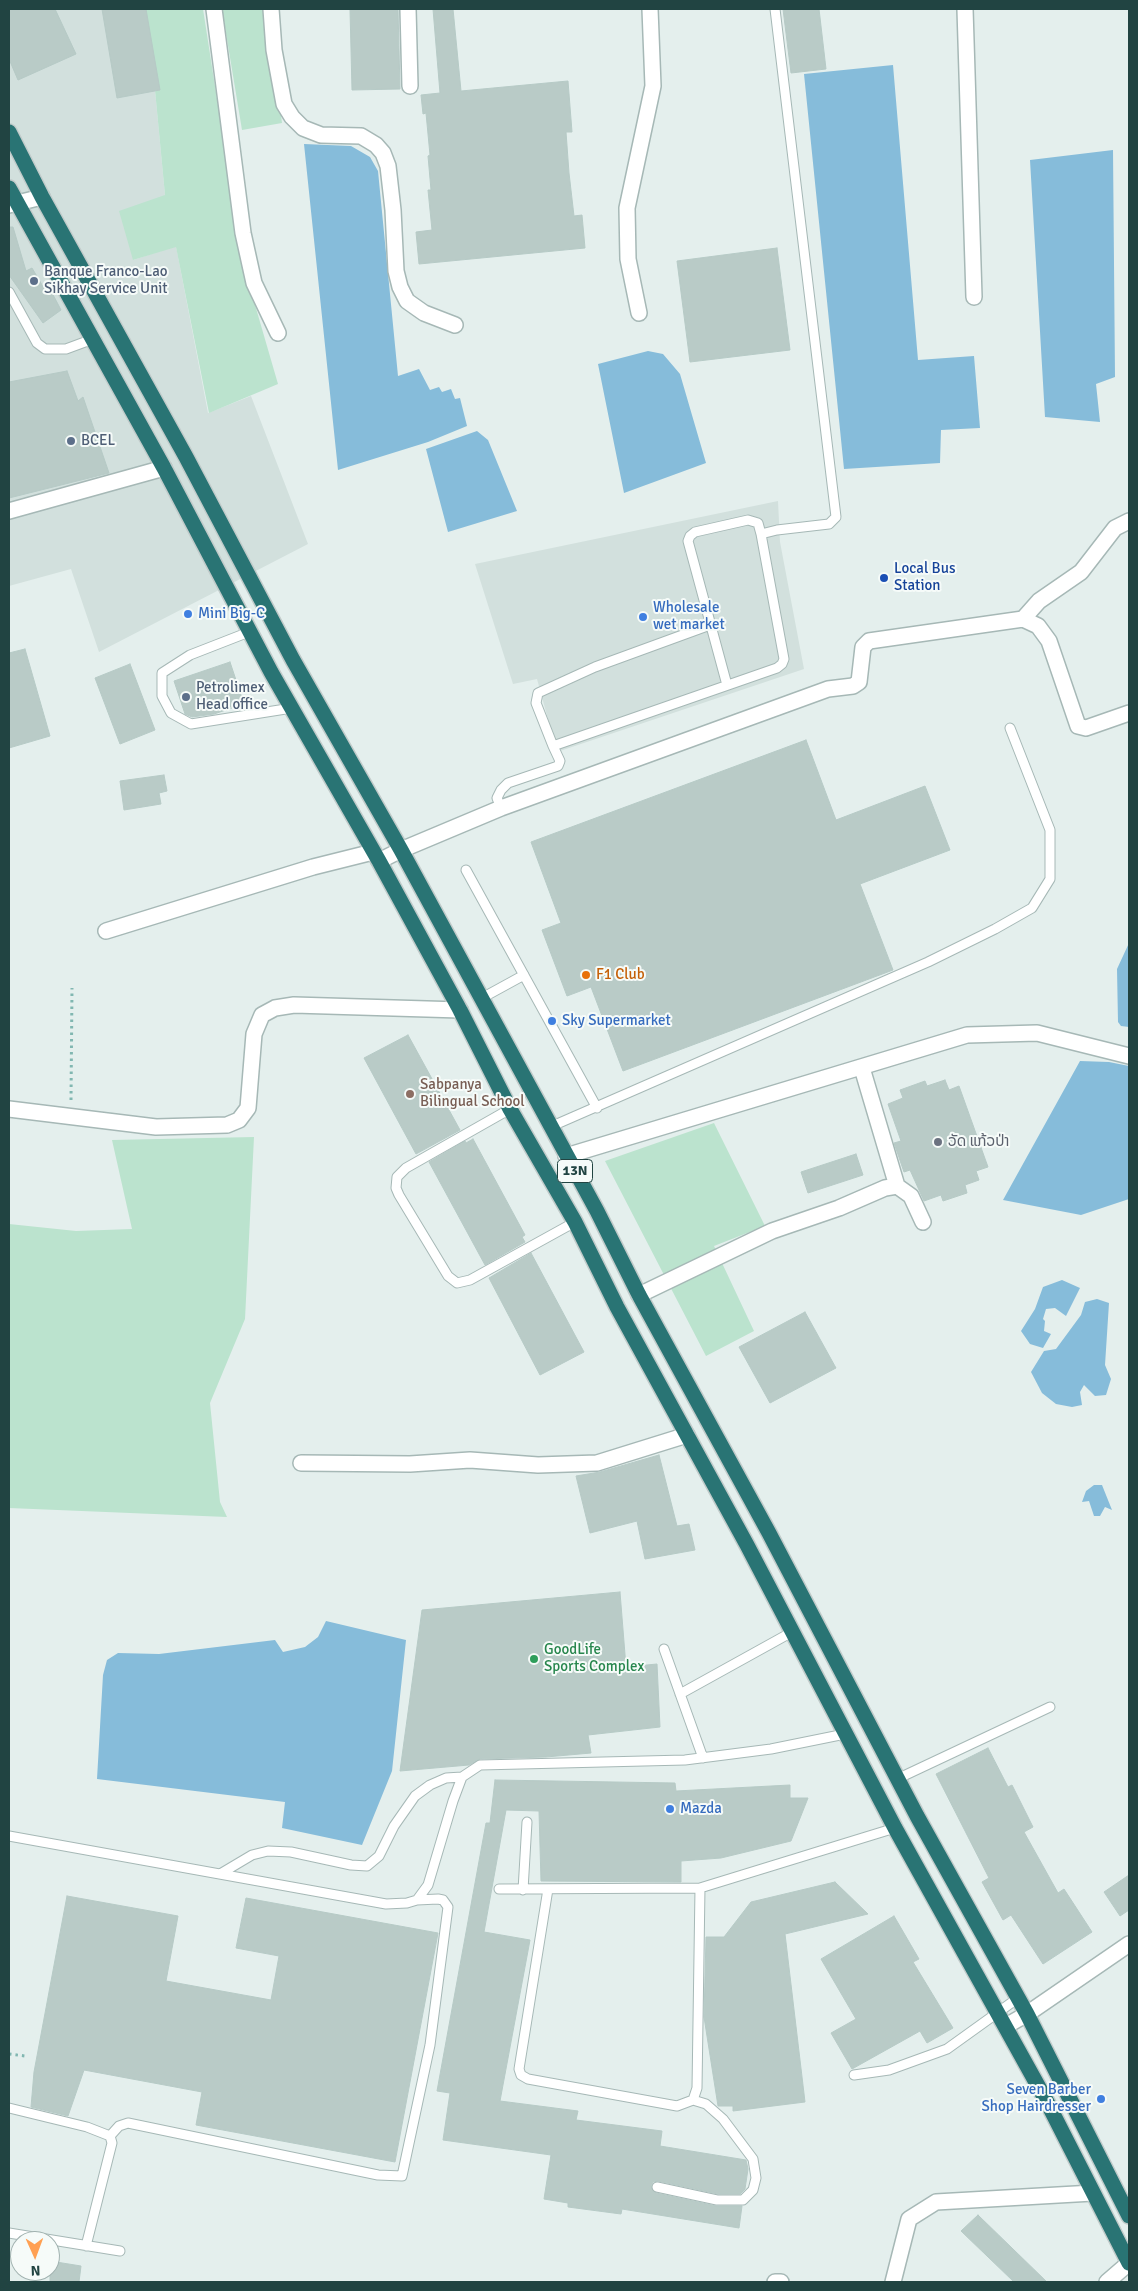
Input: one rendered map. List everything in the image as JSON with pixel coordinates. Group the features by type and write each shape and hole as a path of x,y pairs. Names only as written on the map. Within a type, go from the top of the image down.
{"highway":[{"name":"13N","path":"9,132 42,196 186,457 293,660 401,850 597,1211 640,1296 769,1533 897,1779 1027,2014 1129,2216"},
{"name":"13N","path":"9,188 13,204 93,339 164,468 250,632 460,1010 510,1109 575,1222 895,1828 1047,2102 1129,2263"}],"street":[{"path":"214,9 243,233 254,283 278,333"},
{"path":"271,9 274,50 284,104 292,117 303,128 321,135 361,136 376,145 383,153 388,166 393,210 396,271 400,287 407,301 424,313 455,325"},
{"path":"408,9 410,86"},
{"path":"639,313 628,259 628,208 653,86 650,9"},
{"path":"965,9 974,297"},
{"path":"13,204 42,196"},
{"path":"9,511 164,468"},
{"path":"1023,619 1039,601 1082,572 1115,528 1129,521"},
{"path":"106,931 313,867 376,857 401,850 501,808 828,689 853,686 859,682 863,647 869,641 1023,619 1038,626 1049,641 1078,726 1086,728 1129,713"},
{"path":"9,1109 156,1127 227,1125 239,1120 248,1108 254,1034 262,1015 275,1008 294,1005 460,1010"},
{"path":"566,1156 968,1036 1037,1033 1129,1056"},
{"path":"862,1068 897,1186 911,1196 923,1222"},
{"path":"640,1296 772,1231 897,1186"},
{"path":"301,1463 410,1464 470,1460 538,1465 597,1463 687,1435"},
{"path":"1006,2026 1027,2014 1129,1944"},
{"path":"893,2282 909,2219 936,2202 1093,2193"},
{"path":"1107,2282 1129,2263"},
{"path":"776,2282 781,2282"}],"lane":[{"path":"761,534 777,530 829,524 836,517 775,9"},
{"path":"9,292 36,343 46,349 66,349 93,339"},
{"path":"554,746 777,668 784,659 761,534 758,523 748,520 694,532 690,536 689,548 727,685"},
{"path":"501,808 497,798 501,790 508,783 558,766 560,761 536,703 538,693 595,667 710,625"},
{"path":"250,632 190,655 162,673 162,696 171,713 191,724 292,708"},
{"path":"550,1127 928,962 995,929 1032,908 1050,880 1050,830 1010,728"},
{"path":"466,870 597,1108"},
{"path":"482,998 524,975"},
{"path":"510,1109 406,1168 397,1177 396,1188 399,1195 448,1276 457,1283 470,1280 575,1222"},
{"path":"680,1694 792,1632"},
{"path":"664,1649 703,1758"},
{"path":"897,1779 1050,1707"},
{"path":"220,1874 252,1855 268,1851 291,1852 351,1865 367,1866 379,1856 394,1826 415,1796 430,1785 446,1778 462,1777 480,1765 703,1758 772,1749 845,1734"},
{"path":"418,1900 428,1885 462,1777"},
{"path":"523,1890 526,1822"},
{"path":"498,1889 700,1888 895,1828"},
{"path":"9,1836 386,1904 438,1899 443,1900 448,1907 430,2045 402,2176 378,2175 128,2123 119,2126 110,2136"},
{"path":"693,2100 697,2088 700,1888"},
{"path":"548,1889 519,2069 521,2074 528,2078 677,2106 693,2100 706,2104 736,2134 753,2159 756,2178 753,2190 743,2200 726,2200 657,2187"},
{"path":"854,2075 889,2070 947,2049 1018,1998"},
{"path":"9,2108 87,2127 110,2136"},
{"path":"86,2246 112,2143 110,2136"},
{"path":"9,2233 120,2251"}],"path":[{"path":"71,1117 72,988"},
{"path":"9,2054 26,2056"}],"shaded area":[{"path":"9,9 141,9 155,90 165,195 133,260 176,246 208,413 251,396 308,544 99,652 71,569 9,586"},
{"name":"Wholesale wet market","path":"778,501 780,542 804,669 557,752 537,679 513,684 475,564"}],"green space":[{"path":"141,9 203,9 242,260 278,384 209,413 176,247 133,260 119,211 165,195 155,90"},
{"path":"222,9 267,9 282,123 242,130"},
{"path":"714,1123 765,1226 714,1246 754,1331 706,1356 605,1161"},
{"path":"254,1137 245,1319 210,1403 220,1502 227,1517 9,1508 9,1224 76,1231 132,1229 112,1140"}],"water":[{"path":"893,65 918,360 974,356 980,428 941,430 940,463 844,469 804,74"},
{"path":"304,144 351,146 370,157 378,171 398,376 419,369 430,390 439,387 442,392 451,389 455,399 460,398 467,426 428,442 338,470"},
{"path":"1113,150 1115,377 1096,384 1100,422 1045,417 1030,160"},
{"path":"648,351 663,354 680,374 706,463 624,493 598,364"},
{"path":"477,431 488,440 517,511 448,532 426,449"},
{"path":"1129,943 1129,1027 1121,1026 1118,1022 1117,969"},
{"path":"1080,1061 1109,1062 1129,1066 1129,1199 1081,1215 1003,1200"},
{"path":"1062,1280 1080,1288 1066,1316 1055,1308 1046,1309 1043,1319 1045,1321 1044,1331 1051,1334 1043,1348 1030,1344 1021,1331 1035,1309 1043,1287"},
{"path":"1097,1299 1109,1303 1105,1365 1111,1379 1106,1395 1095,1396 1084,1385 1080,1392 1082,1405 1072,1407 1056,1404 1042,1393 1031,1372 1044,1351 1056,1349 1081,1315 1085,1302"},
{"path":"1094,1485 1102,1485 1112,1510 1105,1507 1100,1516 1094,1516 1089,1501 1082,1502 1086,1491"},
{"path":"326,1621 406,1640 392,1771 362,1845 282,1828 285,1802 97,1779 103,1675 107,1660 118,1653 159,1654 275,1640 283,1652 305,1647 318,1637"}],"building":[{"path":"9,9 55,9 76,54 18,80 9,59"},
{"path":"102,9 146,9 160,90 117,98"},
{"path":"350,9 398,9 400,89 352,90"},
{"path":"433,9 453,9 461,91 568,81 572,132 566,132 569,173 574,216 582,215 585,248 419,264 416,232 432,230 428,190 431,190 428,156 430,155 426,113 423,114 421,95 440,93"},
{"path":"783,9 819,9 826,69 791,73"},
{"path":"9,227 13,227 26,271 32,268 45,290 49,287 61,310 43,323 9,275"},
{"path":"777,248 790,350 690,362 677,261"},
{"path":"67,371 78,401 83,397 109,473 9,498 9,382"},
{"path":"25,649 50,736 9,748 9,653"},
{"path":"230,662 244,704 214,714 192,717 185,714 174,681"},
{"path":"130,664 155,730 120,744 95,678"},
{"path":"806,740 836,820 925,786 950,850 860,884 893,970 623,1071 591,987 567,996 542,930 561,923 531,842"},
{"path":"164,775 167,791 159,793 161,804 124,810 120,781"},
{"path":"408,1035 460,1130 416,1154 364,1058"},
{"name":"ວັດ ແກ້ວປ່າ","path":"945,1080 949,1090 959,1086 988,1167 976,1171 979,1180 965,1185 967,1193 943,1201 941,1195 924,1201 910,1170 904,1172 894,1143 901,1141 888,1104 903,1098 900,1090 925,1081 927,1086"},
{"path":"473,1139 525,1235 522,1237 525,1242 485,1265 429,1162 465,1141 466,1143"},
{"path":"856,1154 863,1175 808,1193 801,1172"},
{"path":"531,1253 584,1352 540,1375 489,1278"},
{"path":"805,1312 836,1368 770,1403 739,1347"},
{"path":"659,1455 677,1526 689,1524 695,1550 645,1559 637,1521 590,1533 576,1476 600,1472"},
{"path":"620,1592 626,1667 657,1664 660,1727 588,1735 591,1753 546,1757 480,1759 469,1765 400,1771 422,1610"},
{"path":"988,1748 1008,1787 1012,1785 1033,1827 1024,1832 1058,1893 1064,1889 1092,1932 1043,1964 1011,1915 1003,1920 982,1882 989,1878 936,1774"},
{"path":"495,1780 675,1783 676,1791 790,1785 790,1798 808,1798 791,1841 721,1858 681,1861 681,1882 541,1881 539,1811 506,1810 484,1932 530,1940 500,2101 578,2111 576,2120 662,2131 660,2146 746,2160 748,2169 745,2189 740,2194 718,2194 658,2181 653,2182 651,2186 656,2193 716,2206 742,2206 739,2228 622,2209 621,2214 568,2207 568,2203 544,2199 551,2155 443,2140 450,2093 437,2091 486,1823 490,1823"},
{"path":"1129,1875 1129,1910 1120,1916 1104,1892"},
{"path":"835,1882 868,1914 785,1934 805,2102 733,2111 733,2106 718,2106 704,2017 706,1937 724,1937 751,1902"},
{"path":"67,1896 178,1916 166,1981 271,2000 279,1956 236,1948 246,1898 438,1933 395,2162 196,2125 202,2092 84,2070 68,2116 31,2107 34,2072"},
{"path":"894,1916 919,1959 913,1962 953,2028 927,2043 920,2031 852,2069 831,2033 856,2019 821,1959"},
{"path":"978,2215 1047,2282 1014,2282 961,2231"},
{"path":"60,2263 81,2266 79,2282 50,2282 60,2281"}],"place":[{"name":"Banque Franco-Lao Sikhay Service Unit","path":"34,281"},
{"name":"BCEL","path":"71,441"},
{"name":"Local Bus Station","path":"884,578"},
{"name":"Mini Big-C","path":"188,614"},
{"name":"Wholesale wet market","path":"643,617"},
{"name":"Petrolimex Head office","path":"186,697"},
{"name":"F1 Club","path":"586,975"},
{"name":"Sky Supermarket","path":"552,1021"},
{"name":"Sabpanya Bilingual School","path":"410,1094"},
{"name":"ວັດ ແກ້ວປ່າ","path":"938,1142"},
{"name":"GoodLife Sports Complex","path":"534,1659"},
{"name":"Mazda","path":"670,1809"},
{"name":"Seven Barber Shop Hairdresser","path":"1101,2099"}]}
